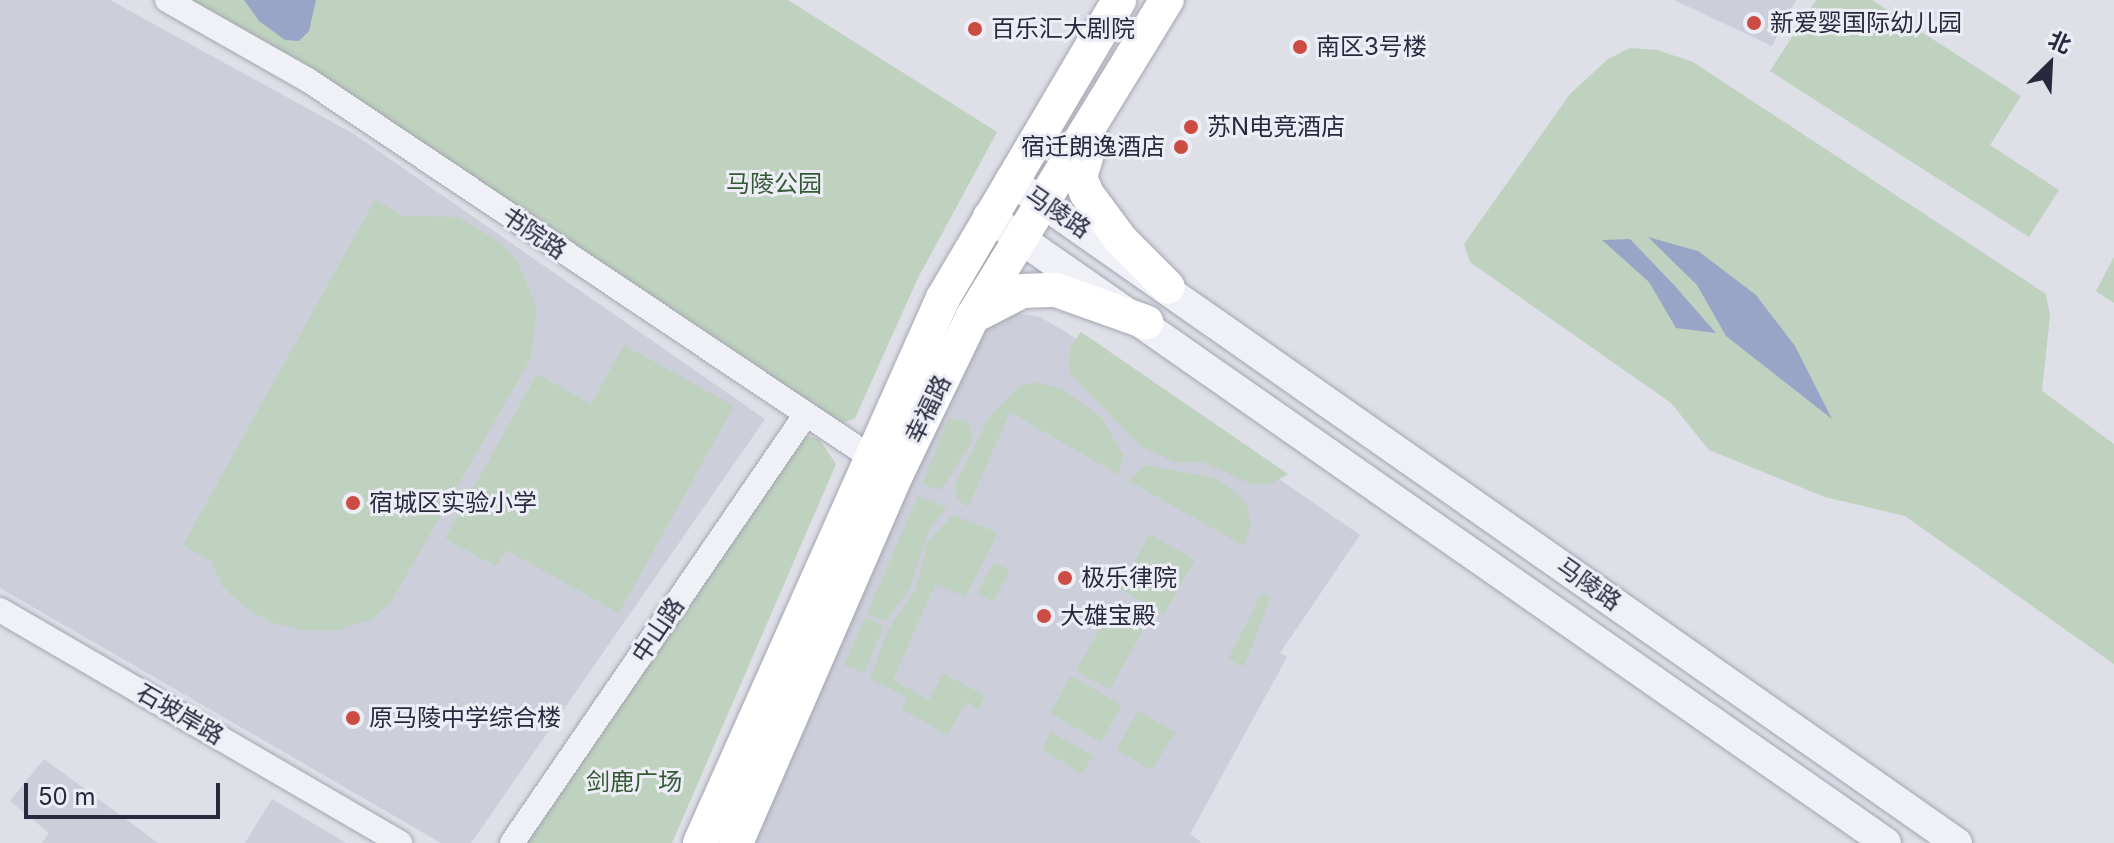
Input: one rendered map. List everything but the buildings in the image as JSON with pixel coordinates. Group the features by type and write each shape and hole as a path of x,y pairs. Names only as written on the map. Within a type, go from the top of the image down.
{"main road":[{"path":"1010,180 1119,0"},
{"name":"幸福路","path":"700,843 882,465 1167,0"},
{"path":"1103,104 1080,177 1098,213 1168,287"},
{"name":"马陵路","path":"988,216 1010,180"},
{"name":"幸福路","path":"736,843 882,465 988,216"},
{"path":"973,316 1022,291 1056,290 1146,322"}],"street":[{"name":"书院路","path":"167,0 308,80 804,417 882,465"},
{"name":"马陵路","path":"1010,180 1168,287 1957,843"},
{"name":"马陵路","path":"988,216 1146,322 1886,843"},
{"name":"中山路","path":"512,843 804,417"},
{"name":"石坡岸路","path":"0,610 400,843"}],"shaded area":[{"name":"宿城区实验小学","path":"0,0 110,0 354,134 765,419 471,843 441,843 0,588"},
{"name":"新爱婴国际幼儿园","path":"1674,0 1796,0 1772,46"},
{"path":"1005,311 1040,317 1066,332 1360,535 1280,653 1287,657 1190,834 1202,843 755,843 941,396 973,330"},
{"path":"44,759 158,843 42,843 49,833 10,801"},
{"path":"272,799 346,843 245,843"}],"green space":[{"name":"马陵公园","path":"192,0 788,0 997,132 918,278 855,418 840,425 349,95"},
{"path":"1816,0 1872,0 2021,96 1990,145 2059,190 2029,237 1770,71"},
{"path":"1630,48 1657,50 1693,62 2046,294 2050,316 2042,391 2114,444 2114,664 1905,516 1825,497 1709,450 1671,403 1470,262 1464,244 1570,94 1608,59"},
{"path":"375,200 404,216 458,217 501,243 518,262 537,309 531,358 391,602 372,619 336,631 304,630 270,622 241,604 222,586 211,561 183,545"},
{"path":"2114,257 2114,303 2096,291"},
{"path":"1081,332 1288,474 1270,485 1249,483 1203,462 1177,463 1142,447 1069,373 1070,347"},
{"path":"624,345 734,406 619,613 506,550 496,566 445,539 537,374 591,404"},
{"path":"1037,382 1064,390 1102,418 1123,455 1119,475 1010,412 968,507 957,499 955,485 988,419 1020,386"},
{"path":"949,418 969,422 973,440 941,490 922,484"},
{"name":"剑鹿广场","path":"806,436 819,439 836,464 672,843 519,843"},
{"path":"1145,465 1215,478 1237,494 1247,505 1251,526 1244,546 1129,481"},
{"path":"918,496 947,508 929,529 910,588 886,621 867,614"},
{"path":"953,515 998,533 965,597 935,584 893,680 929,700 943,673 985,696 978,709 966,702 947,735 902,709 907,697 870,679 889,628 916,589 928,541"},
{"path":"1150,534 1195,560 1164,614 1119,588"},
{"path":"994,562 1010,570 993,602 977,593"},
{"path":"1262,593 1271,597 1244,667 1228,659"},
{"path":"1115,602 1148,621 1110,689 1076,671"},
{"path":"865,618 884,626 864,673 844,665"},
{"path":"1071,676 1122,705 1101,742 1050,713"},
{"path":"1138,711 1175,732 1152,770 1116,750"},
{"path":"1051,732 1093,756 1082,774 1042,749"}],"water":[{"path":"244,0 316,0 309,31 299,41 285,40 259,21"},
{"path":"1648,237 1698,251 1756,295 1795,346 1832,419 1726,336 1697,285"},
{"path":"1630,239 1716,333 1676,328 1649,282 1602,240"}],"place":[{"name":"新爱婴国际幼儿园","path":"1754,23"},
{"name":"百乐汇大剧院","path":"975,29"},
{"name":"南区3号楼","path":"1300,47"},
{"name":"苏N电竞酒店","path":"1191,127"},
{"name":"宿迁朗逸酒店","path":"1181,147"},
{"name":"宿城区实验小学","path":"353,503"},
{"name":"极乐律院","path":"1065,578"},
{"name":"大雄宝殿","path":"1044,616"},
{"name":"原马陵中学综合楼","path":"353,718"}]}
